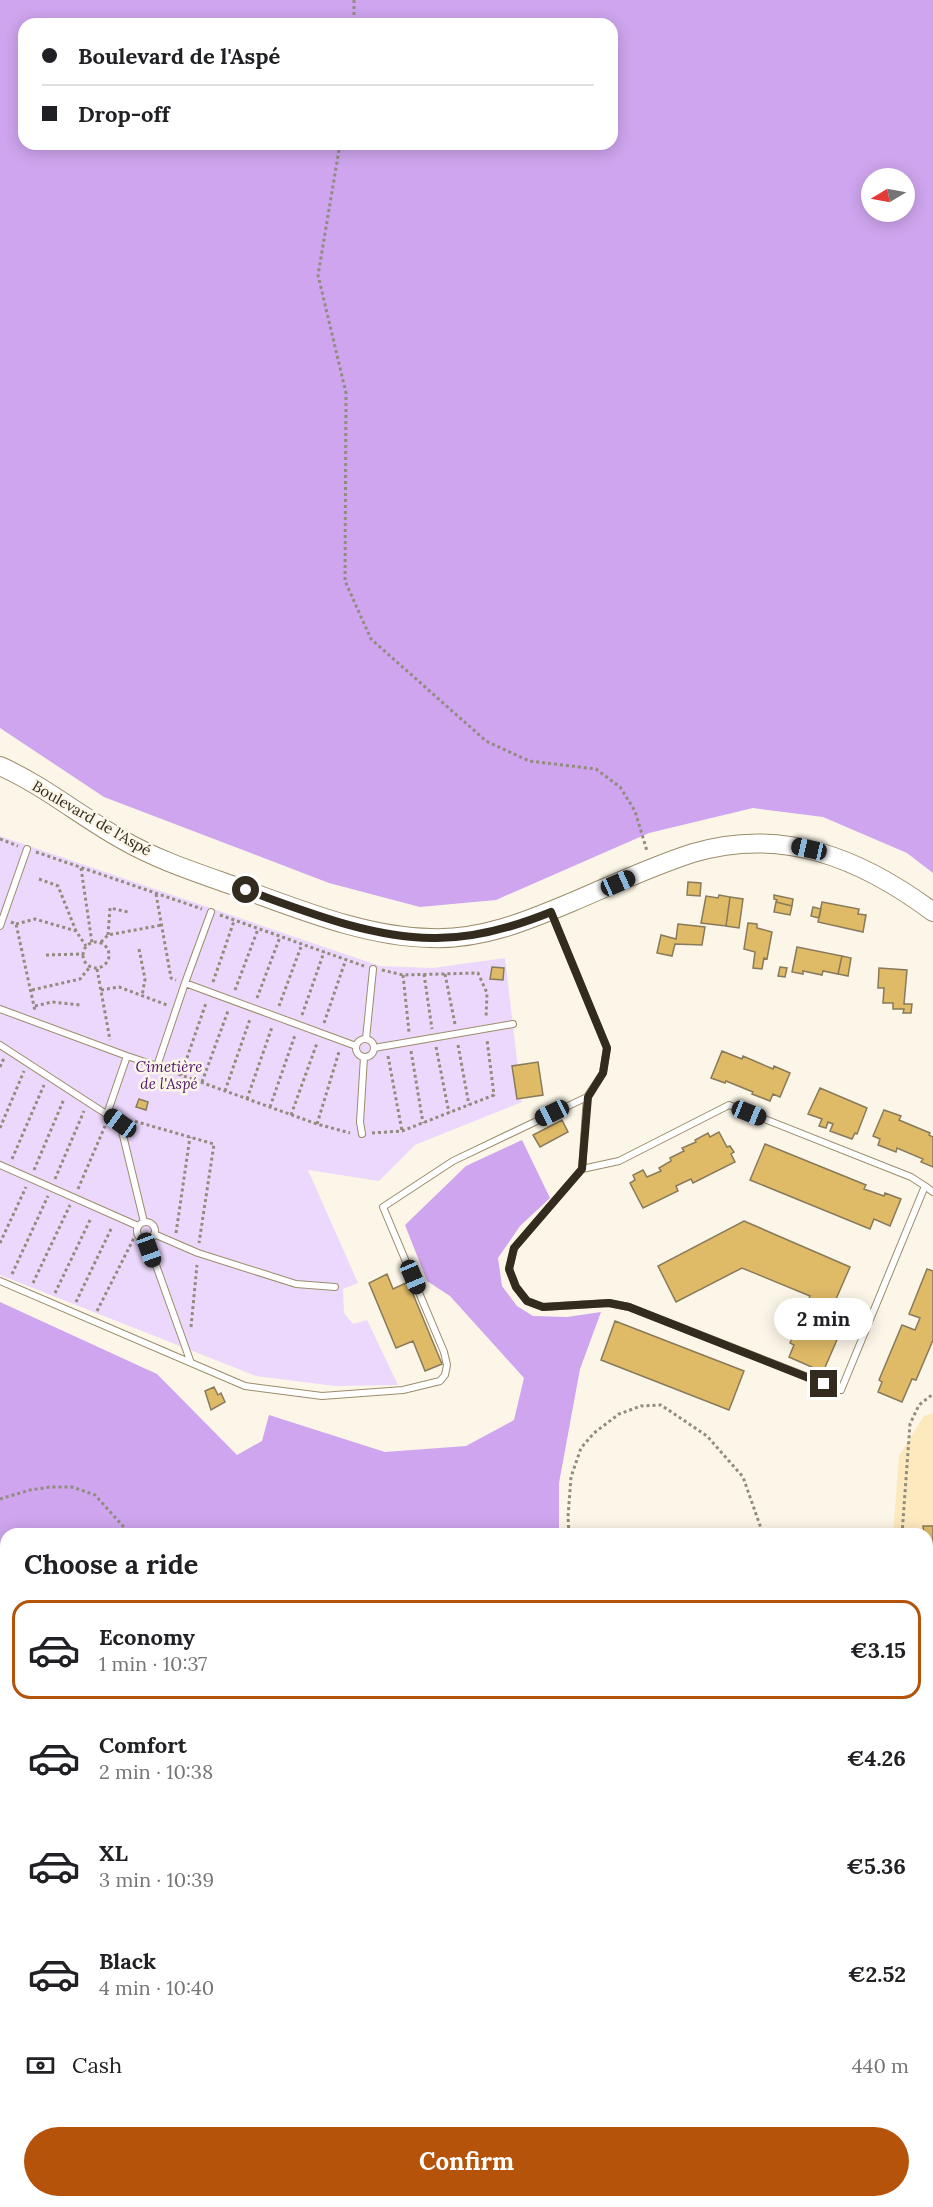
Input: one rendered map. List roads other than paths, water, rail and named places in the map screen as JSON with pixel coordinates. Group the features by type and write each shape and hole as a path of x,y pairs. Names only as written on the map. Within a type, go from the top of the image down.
{"main road":[{"name":"Boulevard de l'Aspé","path":"0,766 123,840 167,861 286,904 364,929 402,936 432,938 469,936 522,924 652,867 696,852 743,844 790,845 828,853 876,875 933,912"}],"lane":[{"path":"1,923 27,849"},
{"path":"0,1009 157,1066 211,912"},
{"path":"551,912 607,1048 603,1073 588,1097 582,1169 514,1248 509,1269 516,1287 527,1301 543,1307 609,1303 629,1307 841,1390 925,1186"},
{"path":"366,1039 373,969"},
{"path":"185,983 356,1046"},
{"path":"374,1048 513,1024"},
{"path":"366,1039 372,1042 374,1048 371,1055 364,1057 357,1053 356,1046 360,1041 366,1039"},
{"path":"0,1045 120,1123 141,1224 138,1235 147,1240 190,1363"},
{"path":"107,1114 127,1056"},
{"path":"362,1134 360,1122 364,1057"},
{"path":"0,1281 245,1386 322,1396 403,1390 440,1381 445,1375 447,1365 444,1352 383,1207 453,1161 588,1097"},
{"path":"582,1169 619,1161 729,1105 911,1177 933,1192"},
{"path":"0,1165 117,1217 152,1225 154,1234"},
{"path":"147,1240 154,1234"},
{"path":"154,1234 198,1253 296,1284 335,1287"}],"park label":[{"name":"Cimetière de l'Aspé","path":"169,1074"}]}
